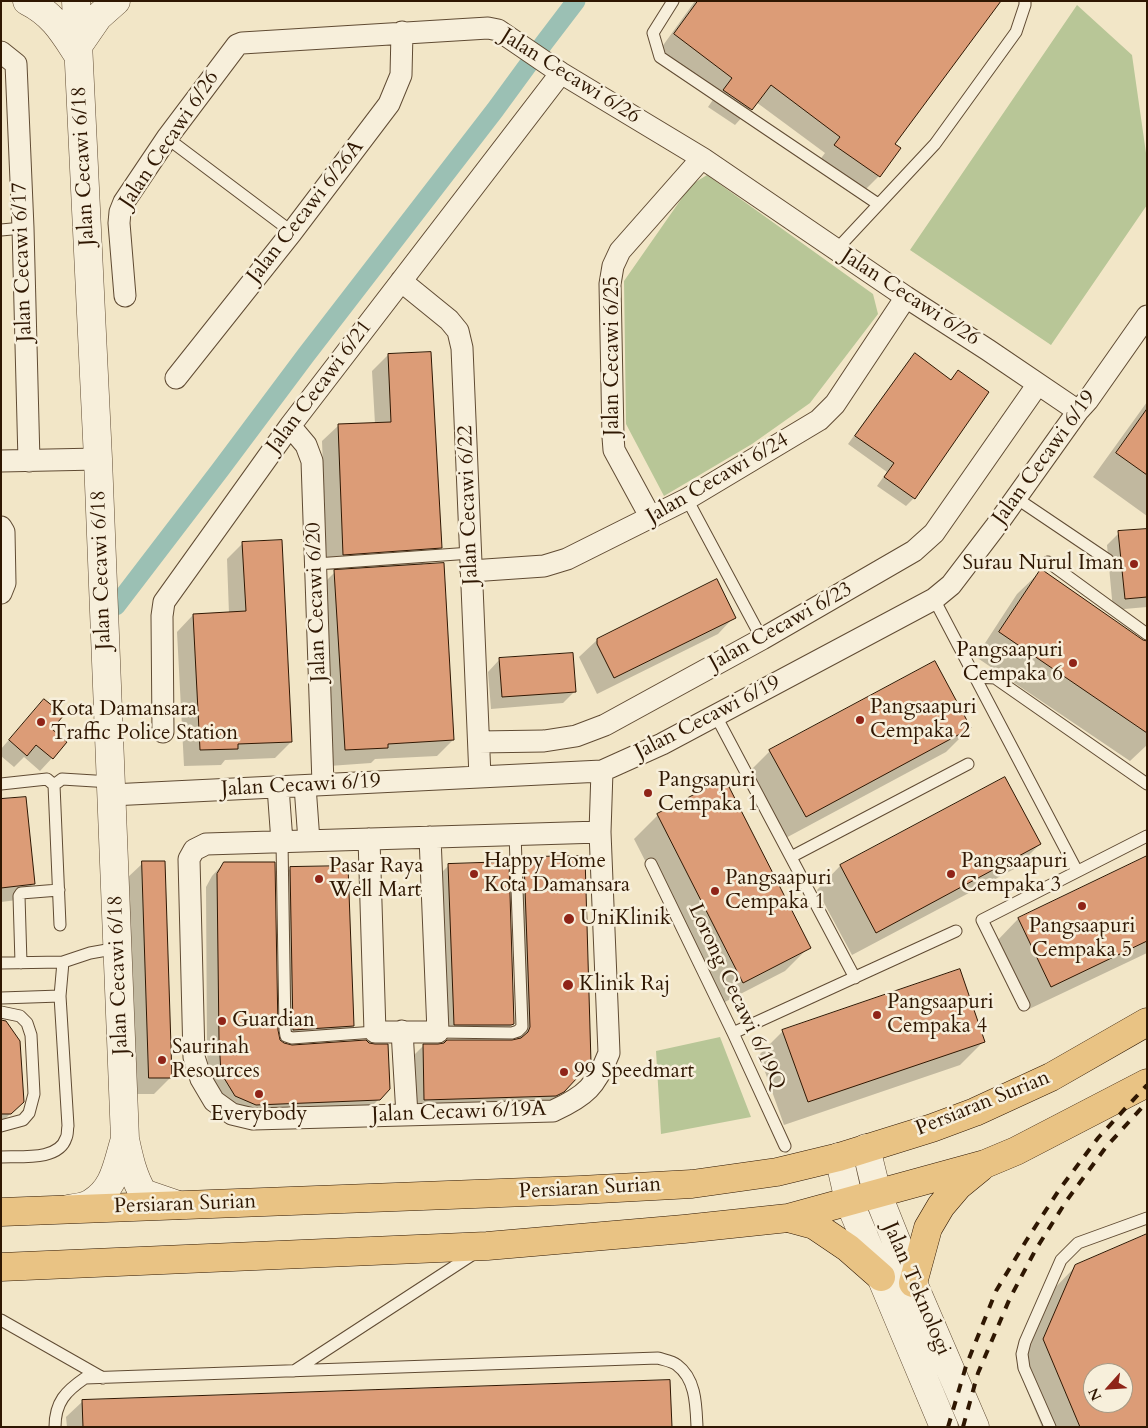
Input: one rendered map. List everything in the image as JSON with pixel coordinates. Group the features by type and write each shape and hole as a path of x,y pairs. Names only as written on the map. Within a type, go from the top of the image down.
{"main road":[{"name":"Persiaran Surian","path":"1,1212 580,1190 692,1184 777,1172 838,1157 932,1128 976,1112 1051,1077 1147,1022"},
{"path":"1,1267 487,1246 788,1218 985,1164 1016,1151 1147,1083"},
{"path":"913,1283 928,1228 941,1206 958,1186 985,1164"},
{"path":"788,1218 814,1225 848,1248 881,1277"}],"street":[{"path":"27,1 37,6 59,26 78,51 98,17 116,1"},
{"name":"Jalan Cecawi 6/18","path":"76,1 98,459 125,1139 132,1169 143,1193 178,1205"},
{"name":"Jalan Cecawi 6/26","path":"125,296 119,223 121,207 167,138 234,47 239,43 488,28 498,30 562,73 702,158 1078,411"},
{"name":"Jalan Cecawi 6/26A","path":"176,378 292,232 389,104 401,76 402,32"},
{"name":"Jalan Cecawi 6/17","path":"9,58 23,228 29,460"},
{"name":"Jalan Cecawi 6/21","path":"163,732 162,616 164,602 290,426 562,73"},
{"name":"Jalan Cecawi 6/25","path":"652,518 614,450 612,437 610,284 612,266 620,251 702,158"},
{"name":"Jalan Cecawi 6/22","path":"401,281 449,320 458,331 462,348 479,749"},
{"name":"Jalan Cecawi 6/24","path":"471,562 544,566 567,559 687,500 820,420 834,404 906,297"},
{"name":"Jalan Cecawi 6/19","path":"111,789 278,787 602,771 662,744 934,599 951,585 1088,400 1147,316"},
{"name":"Jalan Cecawi 6/23","path":"479,749 576,736 605,725 762,639 914,551 934,533 1038,384"},
{"name":"Jalan Cecawi 6/20","path":"290,426 306,445 312,461 316,564 314,785 309,841"},
{"path":"1,461 98,459"},
{"path":"1,527 4,532 4,583 1,593"},
{"path":"479,749 480,777"},
{"path":"600,832 602,771"},
{"path":"278,787 282,842"},
{"name":"Jalan Cecawi 6/19A","path":"600,832 609,1053 601,1073 587,1092 554,1111 253,1119 232,1114 214,1101 201,1079 194,1057 189,859 194,850 206,844 515,834 600,832"},
{"path":"369,839 375,1032 438,1032 430,837"},
{"path":"402,1032 407,1115"},
{"name":"Jalan Cecawi 6/18","path":"65,1210 90,1204 104,1193 112,1183 125,1139"},
{"name":"Jalan Teknologi","path":"866,1148 877,1193 913,1283 976,1424"},
{"name":"Jalan Teknologi","path":"838,1157 849,1201 944,1427"}],"lane":[{"path":"673,1 652,33 660,57 878,204"},
{"path":"836,249 935,144 1016,32 1025,5 1024,1"},
{"path":"167,138 292,232"},
{"path":"1,230 23,228"},
{"path":"1016,498 1108,560"},
{"path":"687,500 762,639"},
{"path":"316,564 471,562"},
{"path":"1048,562 1147,634"},
{"path":"934,599 1077,872"},
{"path":"975,677 995,678 1147,784"},
{"path":"716,716 855,978"},
{"path":"791,858 968,764"},
{"path":"1,784 47,779 54,784"},
{"path":"54,784 62,779 111,789"},
{"path":"54,784 60,925"},
{"path":"438,1032 512,1033 522,1027 515,834"},
{"path":"1024,1006 982,920 1147,836"},
{"path":"282,842 284,1030 286,1036 292,1038 375,1032"},
{"name":"Lorong Cecawi 6/19Q","path":"652,864 785,1146"},
{"path":"22,963 19,896 21,893 58,890"},
{"path":"733,1033 956,931"},
{"path":"1,963 63,962 90,953 118,948"},
{"path":"1,1157 41,1156 52,1153 61,1147 66,1138 68,1126 60,996 63,962"},
{"path":"1,998 60,996"},
{"path":"1,1012 20,1016 27,1022 31,1035 34,1094 29,1113 23,1120 1,1126"},
{"path":"1050,1427 1024,1368 1022,1354 1025,1342 1061,1260 1078,1243 1147,1218"},
{"path":"294,1371 487,1246"},
{"path":"1,1320 102,1378"},
{"path":"55,1427 55,1416 61,1398 85,1378 658,1358 676,1364 689,1378 696,1398 697,1427"}],"green space":[{"path":"1077,5 1132,55 1147,160 1147,205 1051,345 910,250"},
{"path":"707,175 873,294 878,314 810,403 752,444 664,496 626,424 624,281 691,185"},
{"path":"720,1037 751,1117 661,1134 656,1051"}],"building":[{"path":"698,1 1001,1 895,144 901,148 880,177 834,145 840,137 771,85 752,110 723,90 732,78 674,34"},
{"path":"431,352 442,548 343,555 338,424 391,422 388,354"},
{"path":"915,353 951,380 958,370 989,392 915,499 884,477 894,463 855,436"},
{"path":"1147,409 1147,475 1116,453"},
{"name":"Surau Nurul Iman","path":"1147,529 1147,597 1125,599 1118,531"},
{"path":"282,540 292,742 238,744 238,749 200,750 193,614 246,611 242,542"},
{"path":"444,563 454,740 388,744 388,748 345,750 334,570"},
{"path":"1041,569 1147,641 1147,733 999,632"},
{"path":"717,579 736,618 614,678 597,644 597,639"},
{"path":"573,653 576,692 502,697 499,658"},
{"path":"935,661 971,728 806,817 769,750"},
{"name":"Kota Damansara Traffic Police Station","path":"44,699 64,715 52,729 67,742 53,759 36,745 27,756 9,740"},
{"path":"1005,777 1041,844 876,933 840,865"},
{"path":"725,779 811,948 743,983 657,814"},
{"path":"26,797 35,884 1,888 1,799"},
{"path":"585,856 591,1063 564,1092 556,1096 424,1100 423,1044 444,1043 447,1040 512,1040 521,1038 528,1032 530,1027 524,861 528,861 527,857"},
{"path":"1147,856 1147,941 1051,987 1018,918"},
{"path":"142,861 165,861 172,1078 149,1078"},
{"path":"224,862 275,862 278,1030 280,1040 292,1045 366,1040 369,1043 388,1044 390,1089 380,1100 256,1105 235,1096 221,1073 219,1040 217,874"},
{"path":"509,862 514,1024 454,1025 448,864"},
{"path":"348,866 354,1026 293,1030 290,867"},
{"path":"960,969 985,1042 808,1102 782,1030"},
{"path":"1,1020 6,1021 20,1041 24,1102 11,1114 1,1114"},
{"path":"1147,1234 1147,1427 1080,1427 1043,1339 1075,1265"},
{"path":"670,1380 672,1427 83,1427 82,1400"}],"waterway":[{"path":"116,606 576,1"}],"railway":[{"path":"948,1427 966,1366 996,1291 1059,1190 1098,1138 1147,1085"},
{"path":"963,1427 978,1373 1010,1298 1036,1249 1067,1200 1106,1147 1147,1102"}],"place":[{"name":"Surau Nurul Iman","path":"1134,564"},
{"name":"Pangsaapuri Cempaka 6","path":"1073,663"},
{"name":"Pangsaapuri Cempaka 2","path":"860,720"},
{"name":"Kota Damansara Traffic Police Station","path":"41,722"},
{"name":"Pangsapuri Cempaka 1","path":"648,793"},
{"name":"Happy Home Kota Damansara","path":"474,874"},
{"name":"Pangsaapuri Cempaka 3","path":"951,874"},
{"name":"Pasar Raya Well Mart","path":"319,879"},
{"name":"Pangsaapuri Cempaka 1","path":"715,891"},
{"name":"Pangsaapuri Cempaka 5","path":"1082,906"},
{"name":"UniKlinik","path":"569,919"},
{"name":"Klinik Raj","path":"568,985"},
{"name":"Pangsaapuri Cempaka 4","path":"877,1015"},
{"name":"Guardian","path":"222,1021"},
{"name":"Saurinah Resources","path":"162,1060"},
{"name":"99 Speedmart","path":"564,1072"},
{"name":"Everybody","path":"259,1094"}]}
